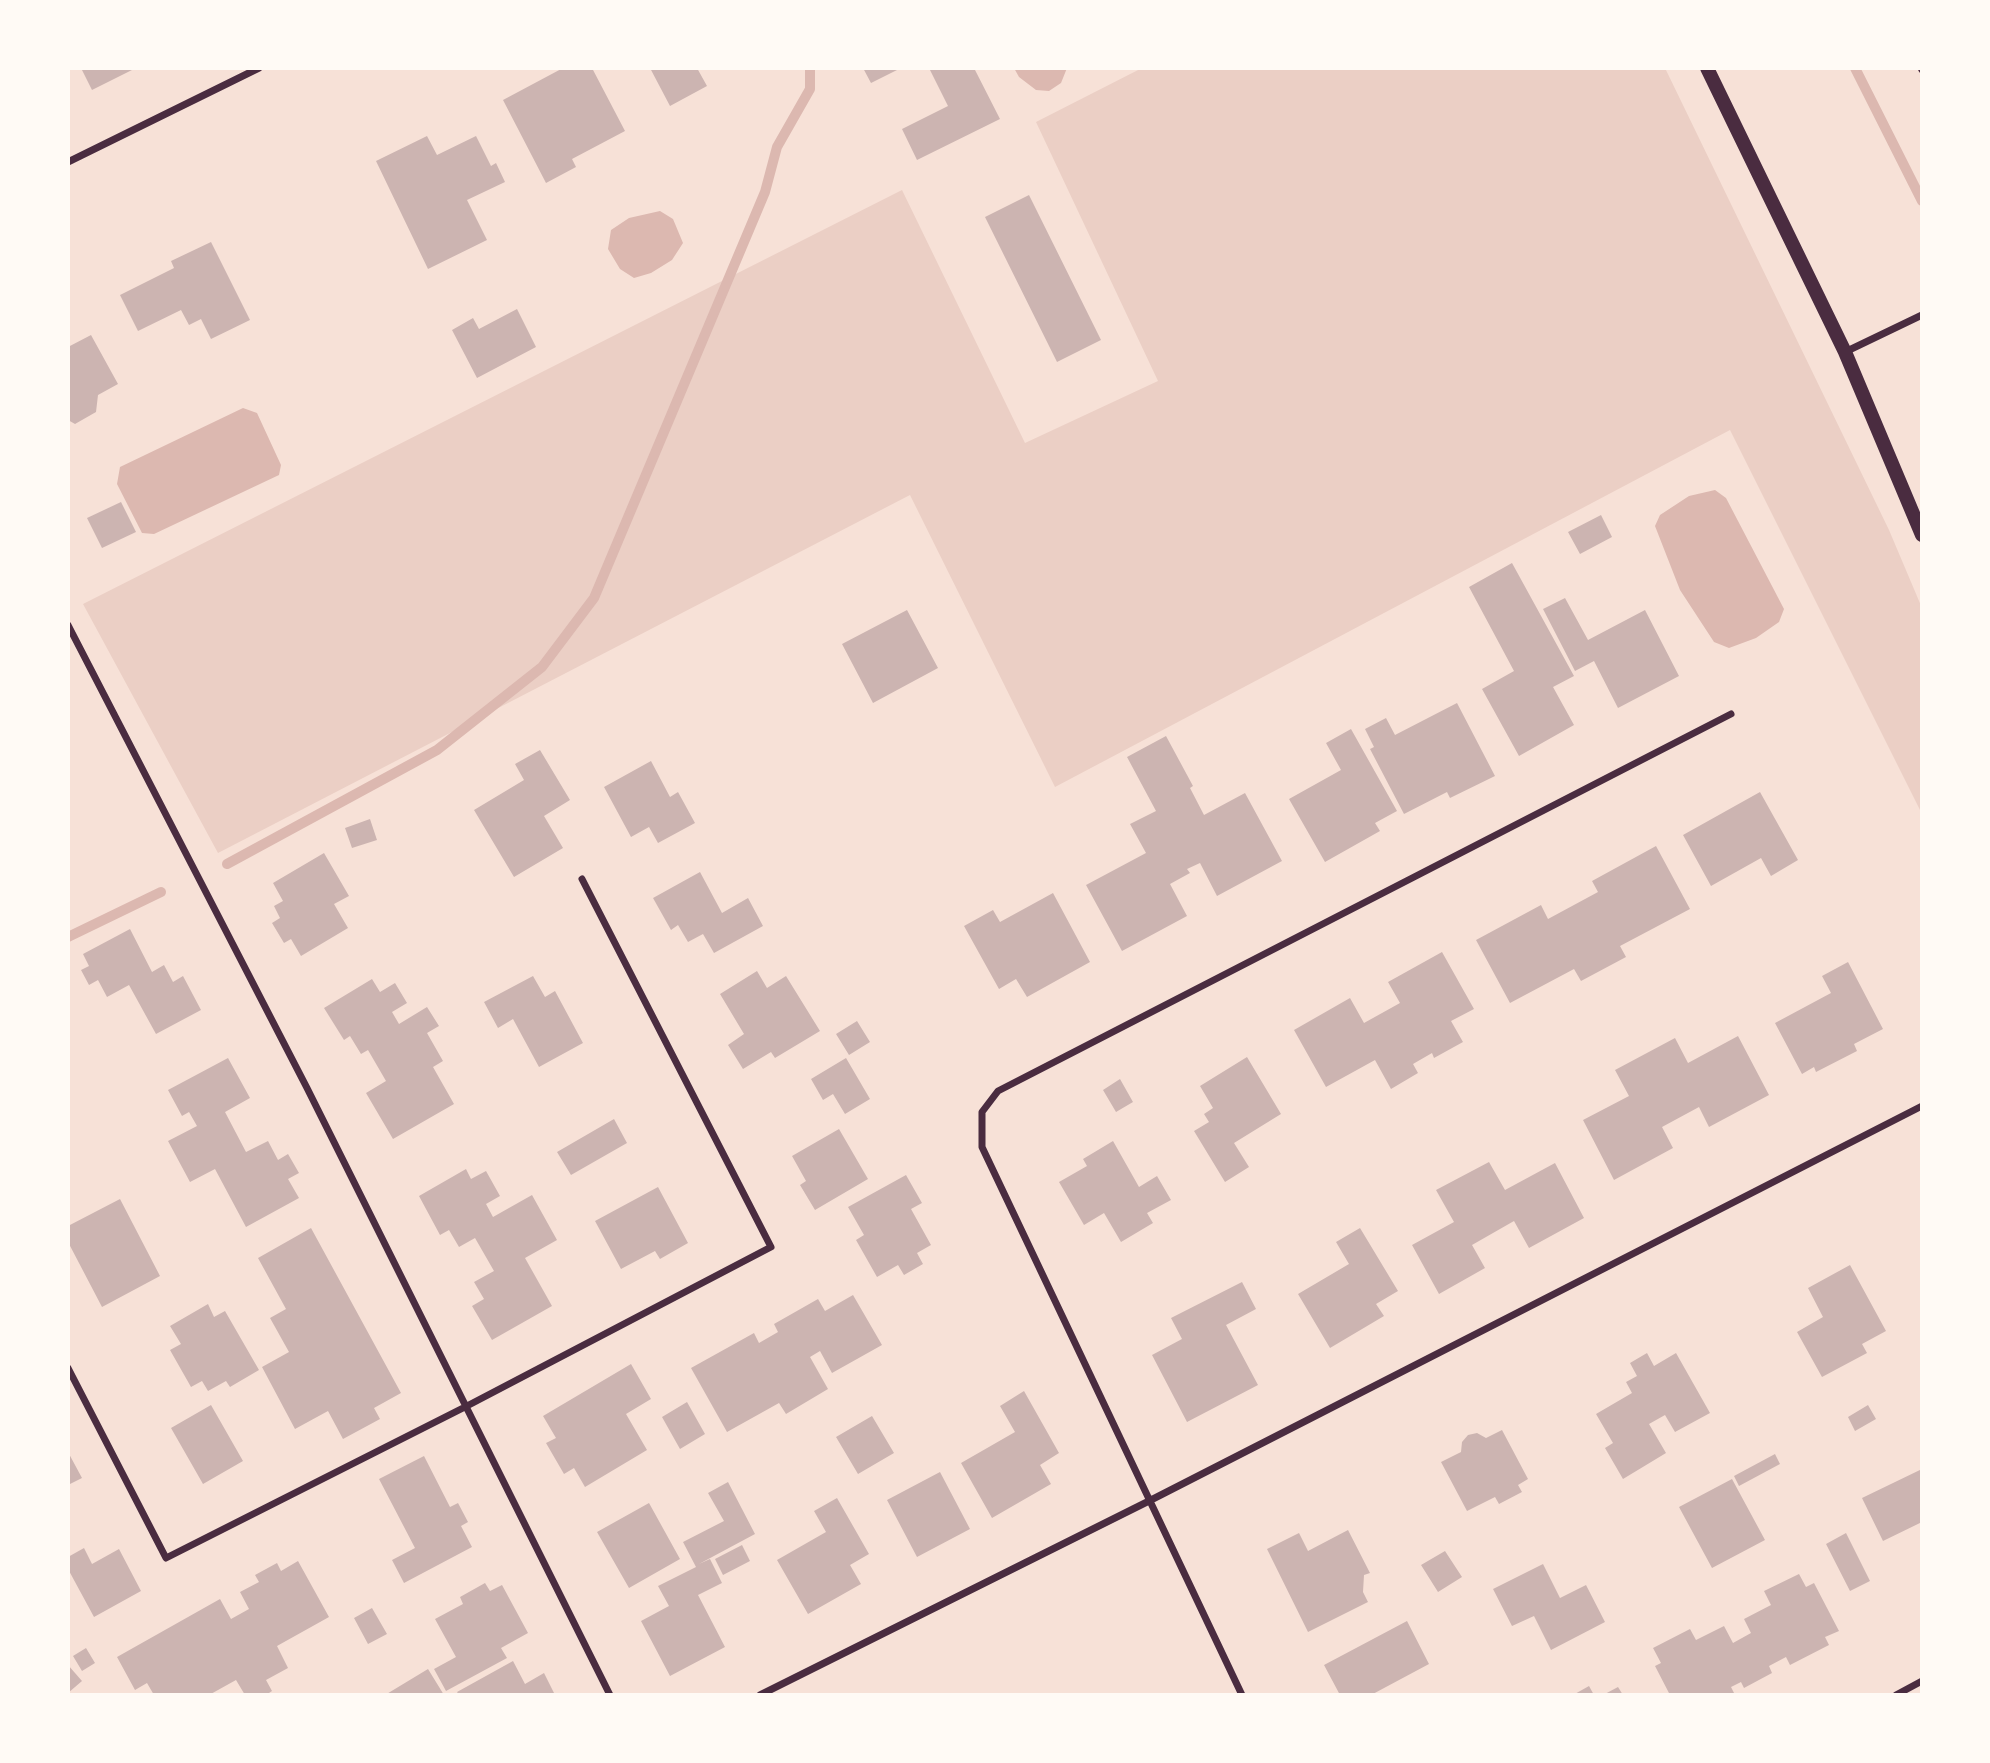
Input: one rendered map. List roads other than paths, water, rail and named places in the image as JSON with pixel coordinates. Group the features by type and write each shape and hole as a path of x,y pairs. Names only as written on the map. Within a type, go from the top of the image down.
{"main road":[{"path":"1707,68 1845,352 1922,535"}],"street":[{"path":"68,162 259,68"},
{"path":"1845,352 1922,315"},
{"path":"68,625 307,1088 610,1695"},
{"path":"1242,1695 982,1147 982,1112 998,1091 1731,714"},
{"path":"68,1368 166,1558 466,1407 771,1247 582,879"},
{"path":"760,1695 1149,1501 1922,1106"},
{"path":"1896,1695 1922,1681"}],"waterway":[{"path":"227,864 437,750 542,667 594,598 765,192 777,147 810,89 810,68"},
{"path":"1855,68 1922,201"},
{"path":"68,937 161,892"}]}
